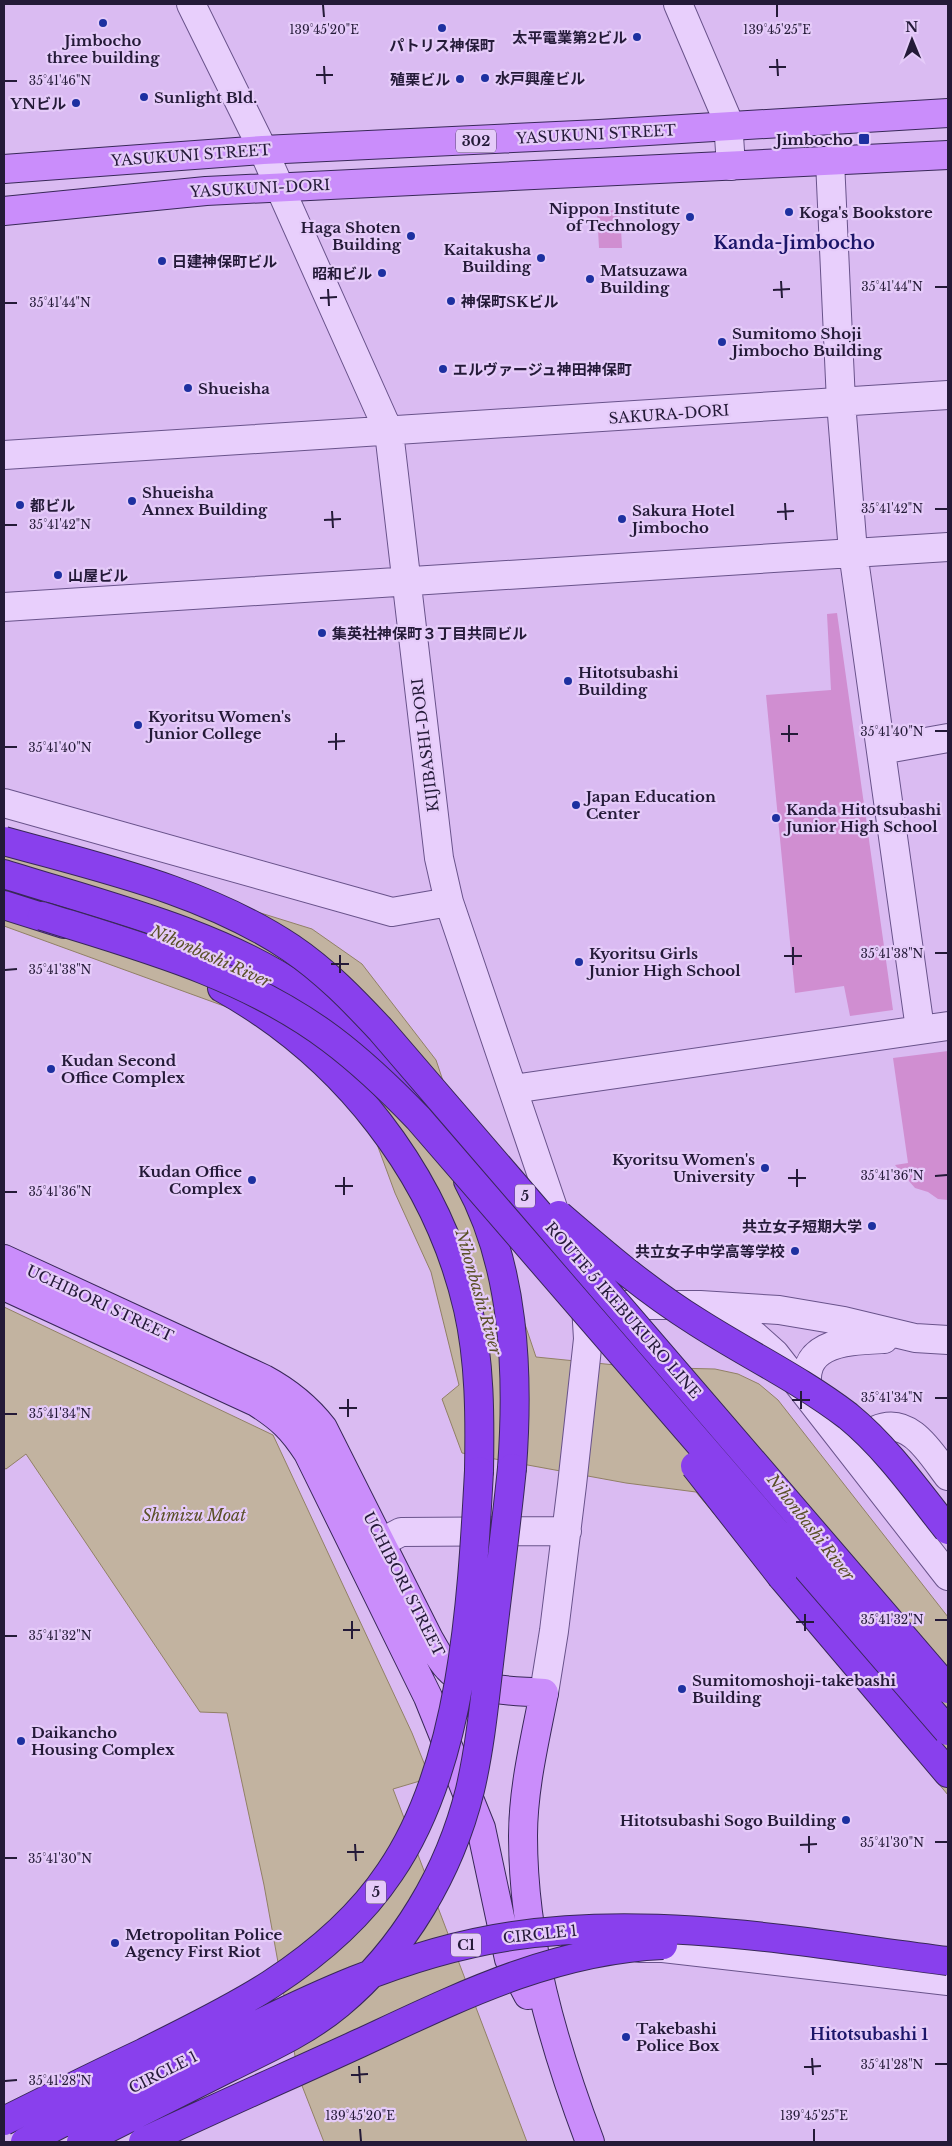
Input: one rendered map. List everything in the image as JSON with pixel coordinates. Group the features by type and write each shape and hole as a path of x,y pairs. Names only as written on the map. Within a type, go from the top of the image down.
{"highway":[{"name":"ROUTE 5 IKEBUKURO LINE","path":"4,841 116,872 201,901 263,931 321,971 381,1030 948,1689"},
{"path":"4,874 136,916 236,954 302,990 351,1028 377,1053 432,1120 471,1186 486,1221 505,1289 515,1378 512,1468 476,1759 460,1824 448,1856 423,1905 396,1945 377,1967 339,2004 318,2019 249,2058 81,2142"},
{"name":"ROUTE 5 IKEBUKURO LINE","path":"4,905 145,948 197,967 265,998 298,1017 330,1039 391,1090 418,1118 948,1731"},
{"name":"ROUTE 5 IKEBUKURO LINE","path":"4,2121 190,2030 271,1984 306,1960 333,1936 367,1902 390,1872 418,1822 439,1769 447,1741 456,1698 471,1589 479,1471 480,1416 478,1372 474,1341 461,1282 442,1227 429,1200 406,1161 381,1127 353,1093 299,1039 234,995 199,976 153,956 42,916"},
{"path":"488,1154 655,1294 696,1322 821,1396 849,1418 905,1476 948,1530"},
{"path":"516,1231 604,1355 782,1577 948,1774"},
{"name":"CIRCLE 1","path":"24,2142 325,1992 400,1963 475,1942 559,1931 663,1929 755,1937 948,1961"},
{"name":"CIRCLE 1","path":"143,2142 465,1995 531,1969 585,1954 643,1946 718,1945 948,1972"}],"main road":[{"name":"YASUKUNI STREET","path":"4,169 263,150 551,137 948,113"},
{"path":"731,166 948,155"},
{"name":"YASUKUNI-DORI","path":"4,211 206,190 731,166"},
{"name":"UCHIBORI STREET","path":"4,1259 264,1379 292,1396 312,1413 323,1428 382,1542 429,1639 448,1668 462,1679 474,1685 544,1693 526,1785 523,1835 525,1882 522,1957"},
{"name":"UCHIBORI STREET","path":"4,1286 256,1402 286,1423 298,1437 428,1697 481,1828 522,1957 590,2142"}],"street":[{"name":"KIJIBASHI-DORI","path":"191,4 263,150 389,432 439,858 449,902 586,1305 588,1339 567,1531 544,1693"},
{"path":"678,4 728,121 731,166"},
{"path":"830,161 841,402 852,552 920,1029"},
{"name":"SAKURA-DORI","path":"4,456 948,395"},
{"path":"4,607 948,547"},
{"path":"881,750 948,738"},
{"path":"4,803 392,912 449,902"},
{"path":"513,1089 948,1026"},
{"path":"586,1305 700,1305 810,1315 914,1338"},
{"path":"700,1305 732,1320 761,1341 808,1397 948,1576"},
{"path":"808,1397 806,1374 814,1357 822,1350 842,1342 914,1338 948,1340"},
{"path":"858,1462 859,1446 870,1432 887,1427 898,1427 908,1430 917,1437 948,1476"},
{"path":"382,1542 401,1532 567,1531"},
{"path":"522,1957 605,1948 663,1948 948,1980"}],"shaded area":[{"path":"620,210 622,248 599,248 597,211"},
{"path":"837,613 893,1010 850,1016 844,986 795,993 766,695 831,690 827,614"},
{"path":"948,1051 948,1200 938,1199 928,1192 915,1188 895,1165 908,1163 893,1058"}],"water":[{"name":"Nihonbashi River","path":"4,833 312,929 362,964 436,1060 536,1357 635,1367 715,1369 738,1374 759,1384 778,1400 948,1617 948,1795 696,1492 626,1483 462,1453 442,1399 459,1385 431,1272 395,1193 357,1090 312,1045 224,1006 4,926"},
{"name":"Shimizu Moat","path":"4,1307 273,1435 412,1733 430,1778 393,1789 527,2142 324,2142 299,2078 264,1885 227,1713 200,1712 26,1454 6,1469 4,1468"}],"place":[{"name":"Jimbocho three building","path":"103,23"},
{"name":"パトリス神保町","path":"442,28"},
{"name":"太平電業第2ビル","path":"637,37"},
{"name":"水戸興産ビル","path":"485,78"},
{"name":"殖栗ビル","path":"460,79"},
{"name":"Sunlight Bld.","path":"144,97"},
{"name":"YNビル","path":"76,103"},
{"name":"Jimbocho","path":"864,139"},
{"name":"Koga's Bookstore","path":"789,212"},
{"name":"Nippon Institute of Technology","path":"690,217"},
{"name":"Haga Shoten Building","path":"411,236"},
{"name":"Kaitakusha Building","path":"541,258"},
{"name":"日建神保町ビル","path":"162,261"},
{"name":"昭和ビル","path":"382,273"},
{"name":"Matsuzawa Building","path":"590,279"},
{"name":"神保町SKビル","path":"451,301"},
{"name":"Sumitomo Shoji Jimbocho Building","path":"722,342"},
{"name":"エルヴァージュ神田神保町","path":"443,369"},
{"name":"Shueisha","path":"188,388"},
{"name":"Shueisha Annex Building","path":"132,501"},
{"name":"都ビル","path":"20,505"},
{"name":"Sakura Hotel Jimbocho","path":"622,519"},
{"name":"山屋ビル","path":"58,575"},
{"name":"集英社神保町３丁目共同ビル","path":"322,633"},
{"name":"Hitotsubashi Building","path":"568,681"},
{"name":"Kyoritsu Women's Junior College","path":"138,725"},
{"name":"Japan Education Center","path":"576,805"},
{"name":"Kanda Hitotsubashi Junior High School","path":"776,818"},
{"name":"Kyoritsu Girls Junior High School","path":"579,962"},
{"name":"Kudan Second Office Complex","path":"51,1069"},
{"name":"Kyoritsu Women's University","path":"765,1168"},
{"name":"Kudan Office Complex","path":"252,1180"},
{"name":"共立女子短期大学","path":"872,1226"},
{"name":"共立女子中学高等学校","path":"795,1251"},
{"name":"Sumitomoshoji-takebashi Building","path":"682,1689"},
{"name":"Daikancho Housing Complex","path":"21,1741"},
{"name":"Hitotsubashi Sogo Building","path":"846,1820"},
{"name":"Metropolitan Police Agency First Riot","path":"115,1943"},
{"name":"Takebashi Police Box","path":"626,2037"}],"district":[{"name":"Kanda-Jimbocho","path":"794,243"},
{"name":"Hitotsubashi 1","path":"869,2034"}]}
